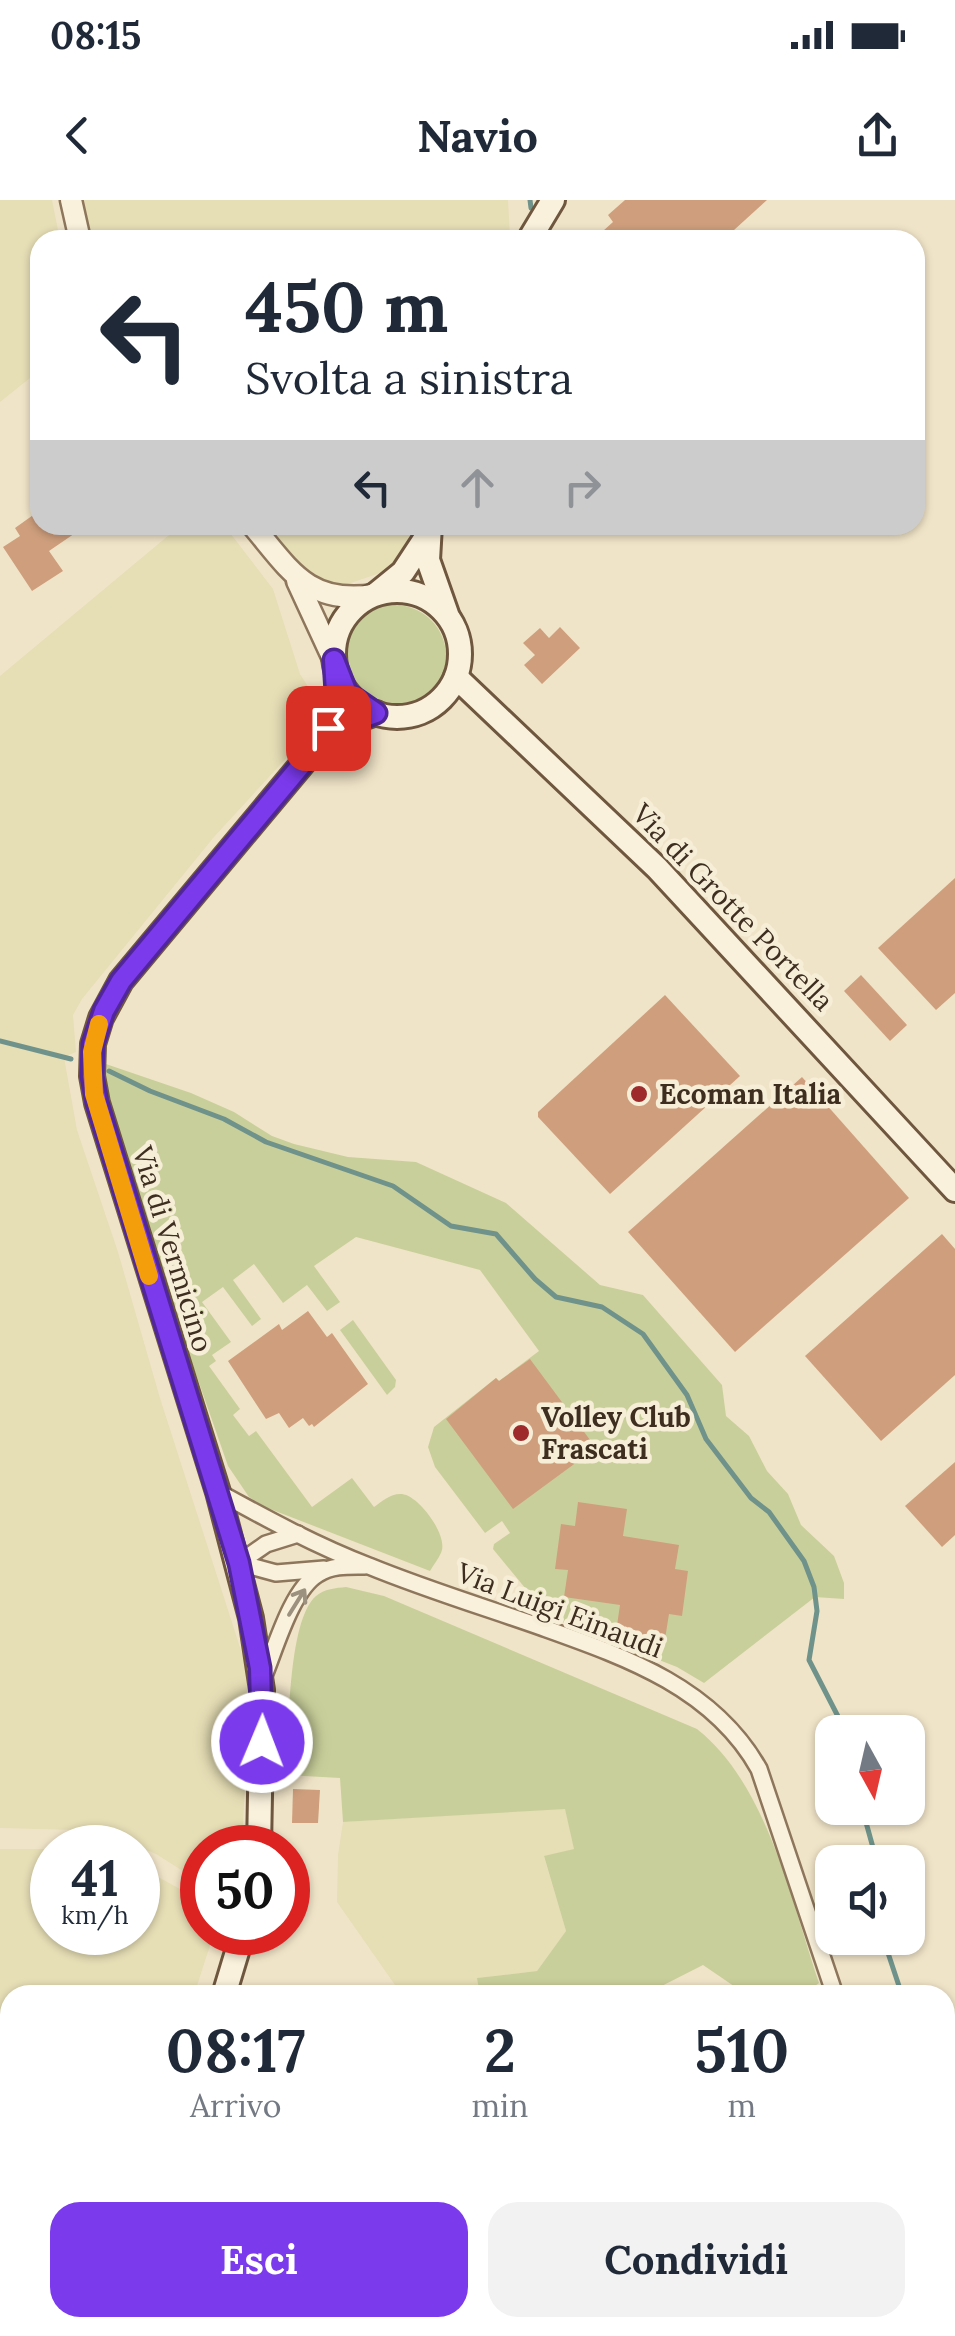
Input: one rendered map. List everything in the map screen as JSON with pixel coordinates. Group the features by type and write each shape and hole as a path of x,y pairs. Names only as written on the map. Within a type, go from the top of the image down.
{"main road":[{"path":"535,230 554,200"},
{"path":"425,535 403,572 353,608 335,640 334,660 347,693 376,713 394,717 414,715 432,707 456,677 459,647 430,570 429,535"},
{"path":"374,596 394,591 415,594 434,603 448,618"},
{"name":"Via di Vermicino","path":"323,739 334,705 334,660"},
{"name":"Via di Grotte Portella","path":"456,677 656,868 955,1190"},
{"name":"Via di Vermicino","path":"259,1825 262,1682 239,1563 97,1103 92,1052 98,1025 121,981 323,739 345,724 376,713"},
{"path":"227,1985 236,1955"}],"street":[{"path":"71,200 78,230"},
{"path":"261,535 312,589 330,596 374,596"},
{"path":"294,574 334,660"},
{"name":"Via Luigi Einaudi","path":"218,1492 369,1566 612,1653 660,1674 704,1704 732,1731 759,1769 833,1985"},
{"path":"239,1563 266,1544 298,1534"},
{"name":"Via Luigi Einaudi","path":"239,1563 276,1573 369,1566"},
{"path":"262,1682 298,1599 316,1575 334,1568"}],"shaded area":[{"path":"0,200 52,200 58,230 30,230 30,378 0,402"},
{"path":"84,200 508,200 510,230 89,230"},
{"path":"169,535 232,535 273,589 300,674 323,710 313,729 214,837 82,999 73,1015 76,1052 64,1057 77,1130 245,1663 249,1696 243,1825 180,1825 180,1869 160,1857 160,1825 0,1828 0,676"},
{"path":"273,535 411,535 405,556 392,569 333,589 319,589"},
{"path":"565,1808 575,1849 544,1857 566,1931 537,1971 478,1978 478,1985 395,1985 337,1902 343,1822"},
{"path":"0,1849 30,1849 30,1955 160,1955 160,1878 180,1889 180,1955 207,1955 197,1985 0,1985"}],"green space":[{"path":"395,605 414,609 431,620 442,637 446,656 442,675 431,692 414,703 395,707 376,703 359,692 348,675 344,656 348,637 359,620 376,609"},
{"path":"103,1063 191,1093 294,1144 348,1157 416,1162 506,1203 600,1285 643,1295 722,1385 726,1416 749,1436 767,1471 788,1494 801,1525 834,1556 844,1583 844,1599 815,1597 704,1683 677,1667 549,1617 493,1549 510,1533 502,1521 485,1533 435,1467 428,1447 434,1427 496,1378 499,1381 539,1351 480,1270 356,1237 314,1266 340,1302 327,1311 307,1285 283,1303 254,1264 233,1280 261,1319 252,1326 223,1287 202,1302 231,1342 212,1355 216,1361 209,1366 240,1409 233,1415 249,1436 256,1431 312,1507 352,1478 374,1507 394,1495 409,1496 436,1525 441,1553 430,1571 265,1507 249,1497 228,1466 115,1142"},
{"path":"353,1320 396,1380 387,1395 340,1330"},
{"path":"346,1587 384,1596 697,1729 742,1780 759,1812 787,1881 819,1983 732,1985 703,1965 664,1985 478,1985 477,1978 537,1971 566,1931 544,1856 574,1849 565,1809 343,1822 340,1778 286,1775 291,1680 300,1629 307,1609 326,1590"}],"building":[{"path":"625,200 767,200 734,230 604,230 613,222 608,215"},
{"path":"30,517 30,535 72,535 49,551 63,571 32,591 3,547 20,536 15,528"},
{"path":"560,627 580,648 542,684 524,665 535,655 523,643 540,628 549,638"},
{"path":"955,878 955,993 936,1010 878,948"},
{"path":"861,975 907,1025 890,1041 844,991"},
{"name":"Ecoman Italia","path":"665,995 740,1076 610,1194 538,1117 538,1112"},
{"path":"802,1077 909,1198 735,1352 628,1232"},
{"path":"942,1234 955,1249 955,1375 881,1441 805,1356"},
{"path":"308,1311 327,1337 332,1333 368,1384 314,1427 303,1418 289,1428 279,1413 266,1419 228,1361 279,1324 282,1330"},
{"name":"Volley Club Frascati","path":"530,1359 596,1448 513,1509 446,1419 496,1378 499,1381"},
{"path":"955,1462 955,1535 942,1547 905,1506"},
{"path":"578,1502 627,1509 623,1536 679,1545 675,1569 688,1571 682,1616 669,1614 665,1639 616,1632 620,1605 564,1597 568,1570 555,1569 561,1524 575,1526"},
{"path":"293,1789 320,1790 318,1823 292,1823"}],"waterway":[{"path":"530,200 531,208"},
{"path":"0,1041 71,1059"},
{"path":"109,1071 224,1119 266,1142 393,1186 451,1226 496,1234 556,1297 602,1307 643,1334 687,1395 706,1439 751,1498 769,1512 804,1561 814,1587 817,1611 809,1660 837,1715"},
{"path":"867,1825 872,1845"},
{"path":"889,1955 899,1985"}],"slow traffic":[{"path":"99,1024 92,1052 94,1094 149,1276"}],"place":[{"name":"Ecoman Italia","path":"639,1094"},
{"name":"Volley Club Frascati","path":"521,1433"}],"route":[{"path":"262,1742 262,1682 257,1643 239,1563 97,1103 92,1052 104,1011 136,961 323,739 345,724 376,713 347,693 334,660 336,692 328,728"}]}
